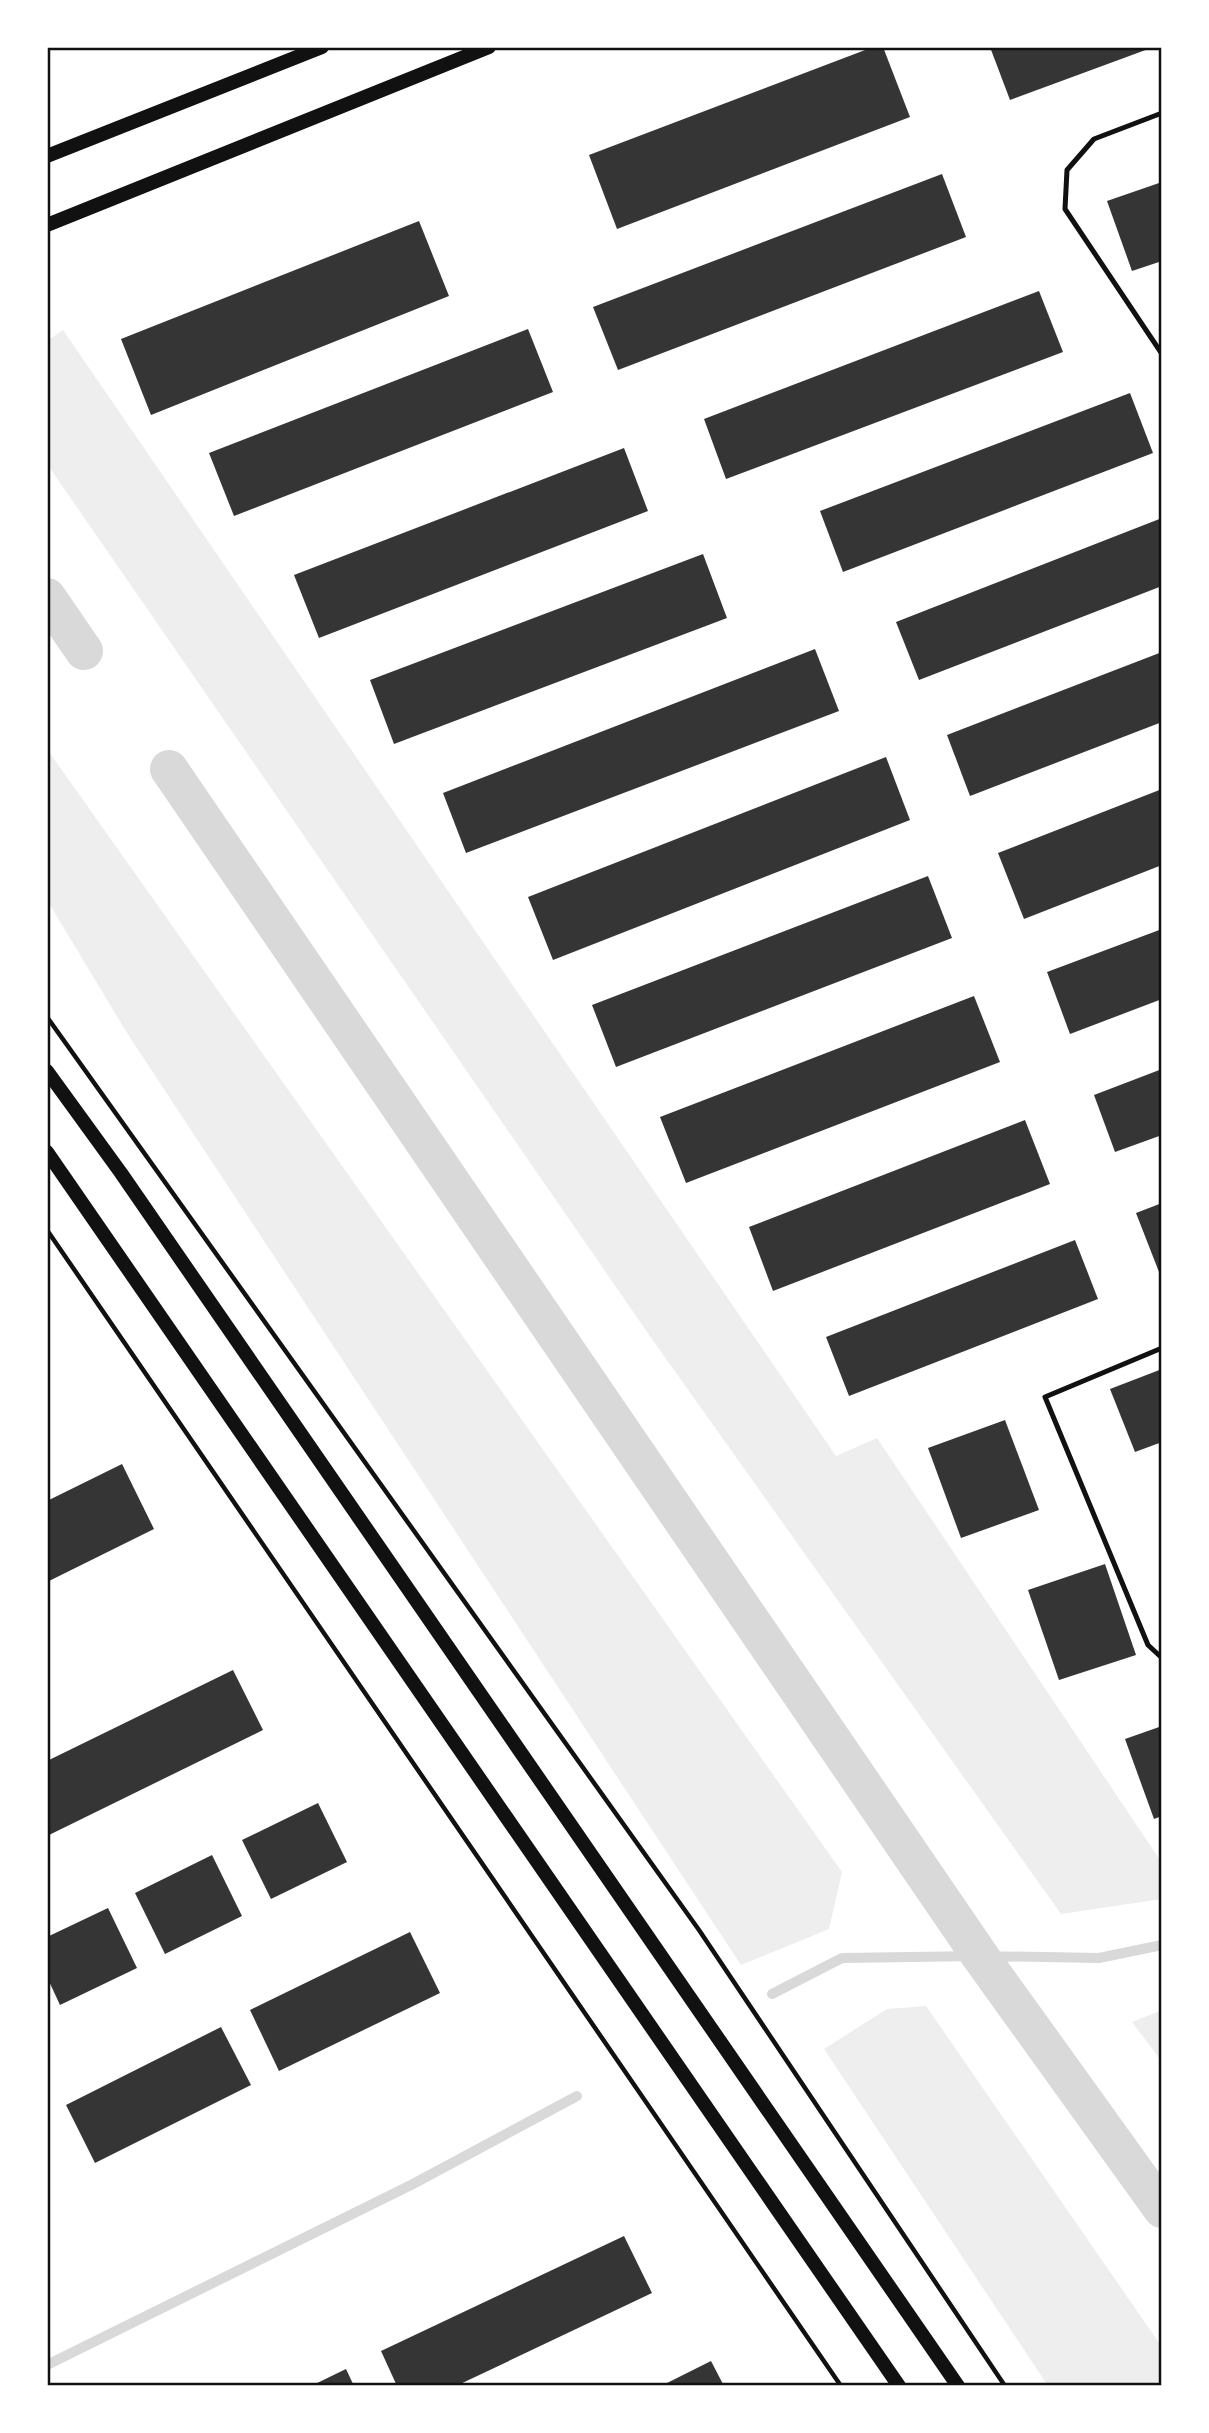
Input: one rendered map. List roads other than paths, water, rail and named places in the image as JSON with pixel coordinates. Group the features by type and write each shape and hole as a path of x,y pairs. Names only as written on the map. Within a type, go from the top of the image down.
{"main road":[{"path":"47,156 322,47"},
{"path":"47,225 489,47"},
{"path":"47,1071 121,1173 958,2386"},
{"path":"47,1152 899,2386"}],"lane":[{"path":"1162,113 1094,139 1067,170 1065,209 1162,354"},
{"path":"1162,1348 1045,1397 1148,1645 1162,1658"}],"waterway":[{"path":"47,597 84,651"},
{"path":"169,769 980,1956 1162,2209"},
{"path":"772,1994 842,1958 1099,1958 1162,1945"},
{"path":"47,2365 413,2184 577,2096"}]}
